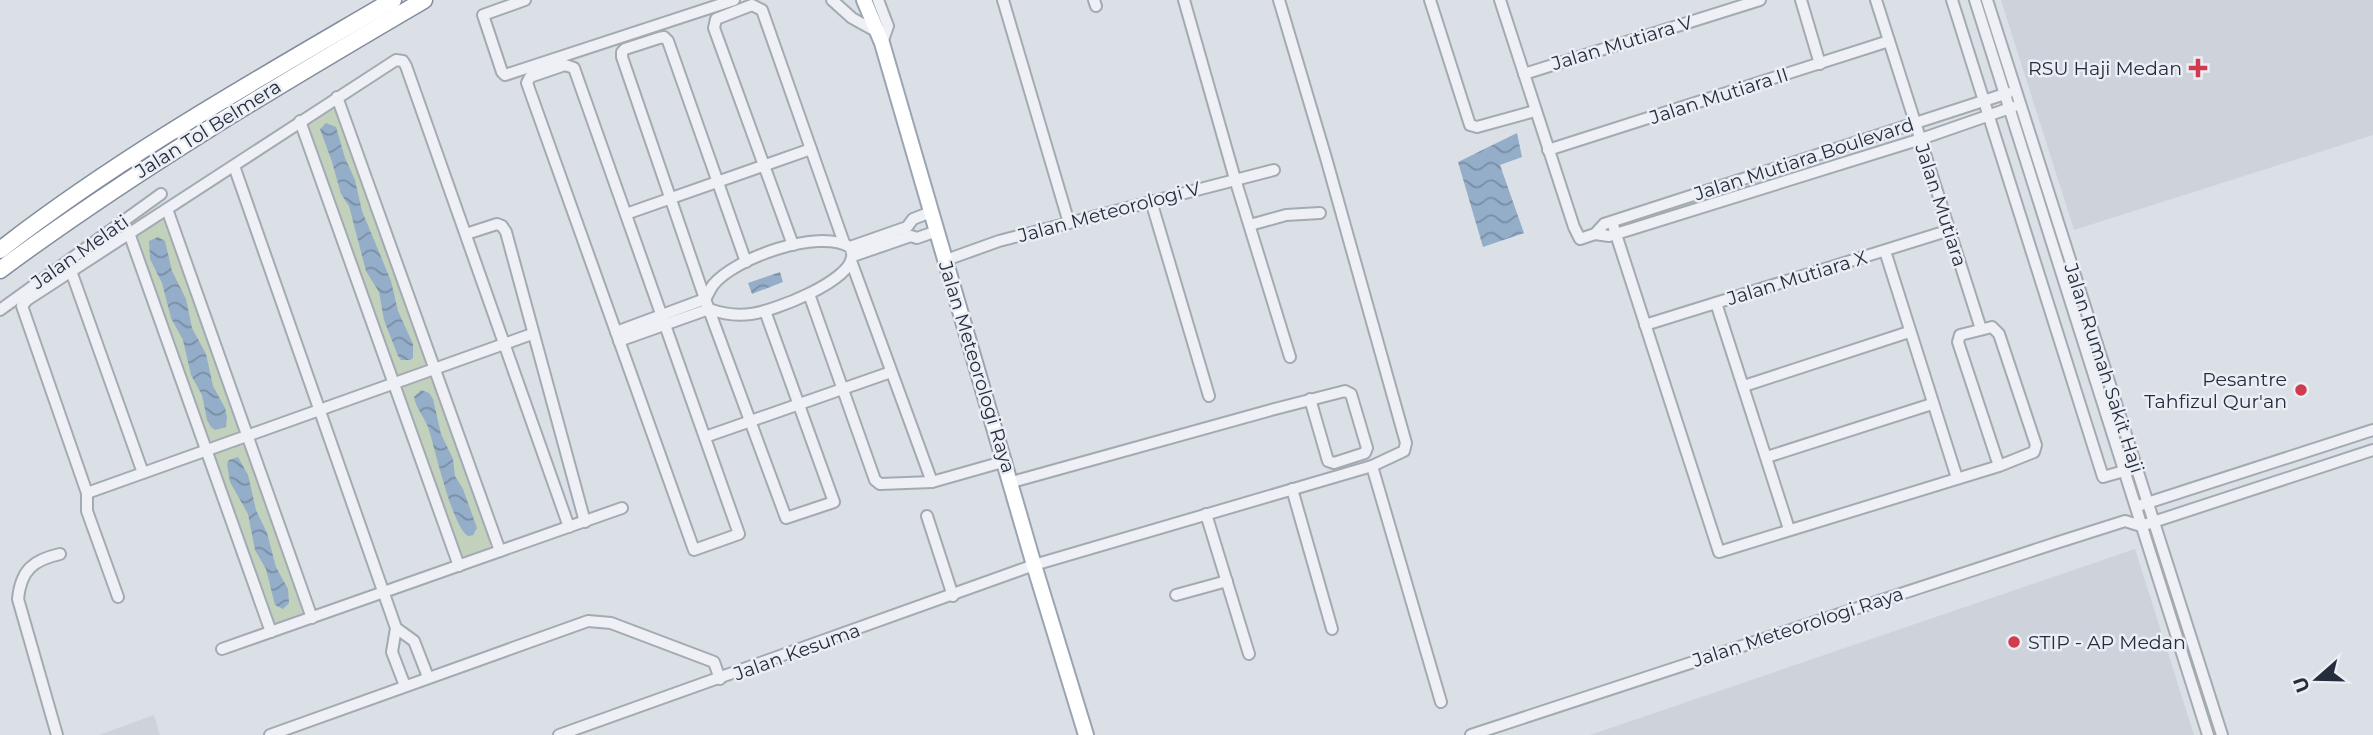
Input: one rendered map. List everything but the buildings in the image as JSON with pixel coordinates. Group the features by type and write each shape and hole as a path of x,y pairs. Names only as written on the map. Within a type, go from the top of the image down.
{"highway":[{"name":"Jalan Tol Belmera","path":"0,250 85,189 172,132 393,0"},
{"name":"Jalan Tol Belmera","path":"0,270 104,195 189,140 424,0"}],"main road":[{"name":"Jalan Meteorologi Raya","path":"864,0 881,38 1086,735"}],"street":[{"path":"525,0 483,15 503,74 508,75 734,0"},
{"path":"832,0 852,19 881,38 888,26 878,0"},
{"path":"1003,0 1069,223"},
{"path":"1184,0 1234,179 1290,357"},
{"name":"Jalan Kesuma","path":"559,735 1034,565 1372,466 1401,453 1406,443 1279,0"},
{"path":"1430,0 1470,125 1477,127 1535,111"},
{"name":"Jalan Mutiara V","path":"1524,74 1760,0"},
{"path":"1801,0 1820,64"},
{"name":"Jalan Mutiara","path":"1877,0 1981,329"},
{"path":"1952,0 2103,477 2124,471"},
{"name":"Jalan Rumah Sakit Haji","path":"1975,0 2208,735"},
{"name":"Jalan Rumah Sakit Haji","path":"1987,0 2222,735"},
{"path":"1504,1 1548,150"},
{"path":"793,245 714,28 716,19 752,5 762,10 932,482"},
{"path":"746,262 668,41 664,37 625,49 622,51 622,57 707,304 786,518 834,502 765,311"},
{"name":"Jalan Mutiara II","path":"1548,150 1889,41"},
{"path":"118,597 88,511 87,493 22,306 71,271 396,60 403,61 406,66 569,527"},
{"path":"565,65 574,68 664,320 739,534 694,550 527,83 530,77 565,65"},
{"name":"Jalan Mutiara Boulevard","path":"1548,150 1577,237 1584,239 1595,234 1604,224 2016,90"},
{"path":"337,97 500,551"},
{"name":"Jalan Mutiara Boulevard","path":"1595,234 1616,234 1921,139 2020,104"},
{"path":"300,121 459,566"},
{"path":"626,214 811,149"},
{"path":"234,166 396,628 392,652 405,686"},
{"name":"Jalan Meteorologi V","path":"946,260 999,240 1275,170"},
{"name":"Jalan Melati","path":"0,310 161,194"},
{"path":"1151,201 1209,396"},
{"path":"167,209 312,618"},
{"path":"909,231 913,219 931,212"},
{"path":"1250,225 1286,215 1320,213"},
{"path":"1612,222 1718,551 1722,552 1999,466 2034,452 2036,445 1997,331 1992,327 1961,335 1958,342 1999,466"},
{"path":"466,234 497,224 502,226 585,522"},
{"name":"Jalan Mutiara X","path":"1645,326 1950,230"},
{"path":"707,304 712,286 731,270 769,252 793,245 819,242 849,252 909,231"},
{"path":"909,231 917,238 937,231"},
{"path":"129,233 271,632"},
{"path":"1885,251 1956,478"},
{"path":"617,336 707,304 734,315 786,305 833,281 849,252"},
{"path":"71,271 144,473"},
{"path":"809,294 874,480 887,485 932,482 1006,461"},
{"path":"1716,303 1789,529"},
{"path":"1744,386 1909,332"},
{"path":"87,493 532,334"},
{"path":"705,437 891,372"},
{"path":"1012,482 1310,399 1345,391 1350,392 1367,448 1365,453 1334,463 1328,461 1310,399"},
{"path":"1767,457 1932,404"},
{"path":"2373,430 2135,507 2125,521 2141,526 2373,450"},
{"path":"1372,466 1441,702"},
{"path":"1292,489 1332,629"},
{"path":"222,649 622,508"},
{"path":"1206,514 1249,654"},
{"path":"927,516 953,596"},
{"name":"Jalan Meteorologi Raya","path":"1471,735 2125,521"},
{"path":"57,735 18,599 22,580 37,560 60,554"},
{"path":"1176,596 1227,581"},
{"path":"270,735 588,621 601,621 629,629 715,662 720,679"},
{"path":"396,628 414,641 428,677"}],"shaded area":[{"name":"RSU Haji Medan","path":"2001,0 2373,0 2373,135 2074,230"},
{"name":"STIP - AP Medan","path":"2135,549 2194,735 1590,735"},
{"path":"154,715 160,735 99,735"}],"green space":[{"path":"330,108 338,111 427,360 424,367 400,376 393,372 307,124"},
{"path":"163,219 167,222 240,427 237,434 214,443 206,438 136,239 137,234"},
{"path":"428,376 433,379 491,542 489,550 467,559 460,555 402,392 405,384"},
{"path":"239,443 246,447 304,610 302,617 277,626 272,620 214,457 217,451"}],"water":[{"path":"326,123 336,127 355,180 362,211 391,281 398,311 413,344 413,358 410,360 401,360 398,356 384,320 379,292 366,271 349,206 341,194 320,129"},
{"path":"1517,133 1522,157 1500,165 1524,233 1483,247 1458,162"},
{"path":"158,237 165,241 172,271 186,299 192,328 206,354 213,386 225,408 226,427 215,430 207,420 202,395 191,375 183,340 171,318 162,283 150,259 149,241"},
{"path":"780,272 783,282 752,294 748,283"},
{"path":"421,390 429,393 433,399 441,434 453,459 455,476 463,489 477,528 473,535 468,536 462,530 450,503 428,427 415,401 414,397"},
{"path":"238,457 248,475 256,510 267,533 276,567 288,589 289,603 283,609 275,605 266,569 255,550 248,514 230,482 227,464 229,460"}],"place":[{"name":"RSU Haji Medan","path":"2198,68"},
{"name":"Pesantre Tahfizul Qur'an","path":"2301,390"},
{"name":"STIP - AP Medan","path":"2014,642"}]}
